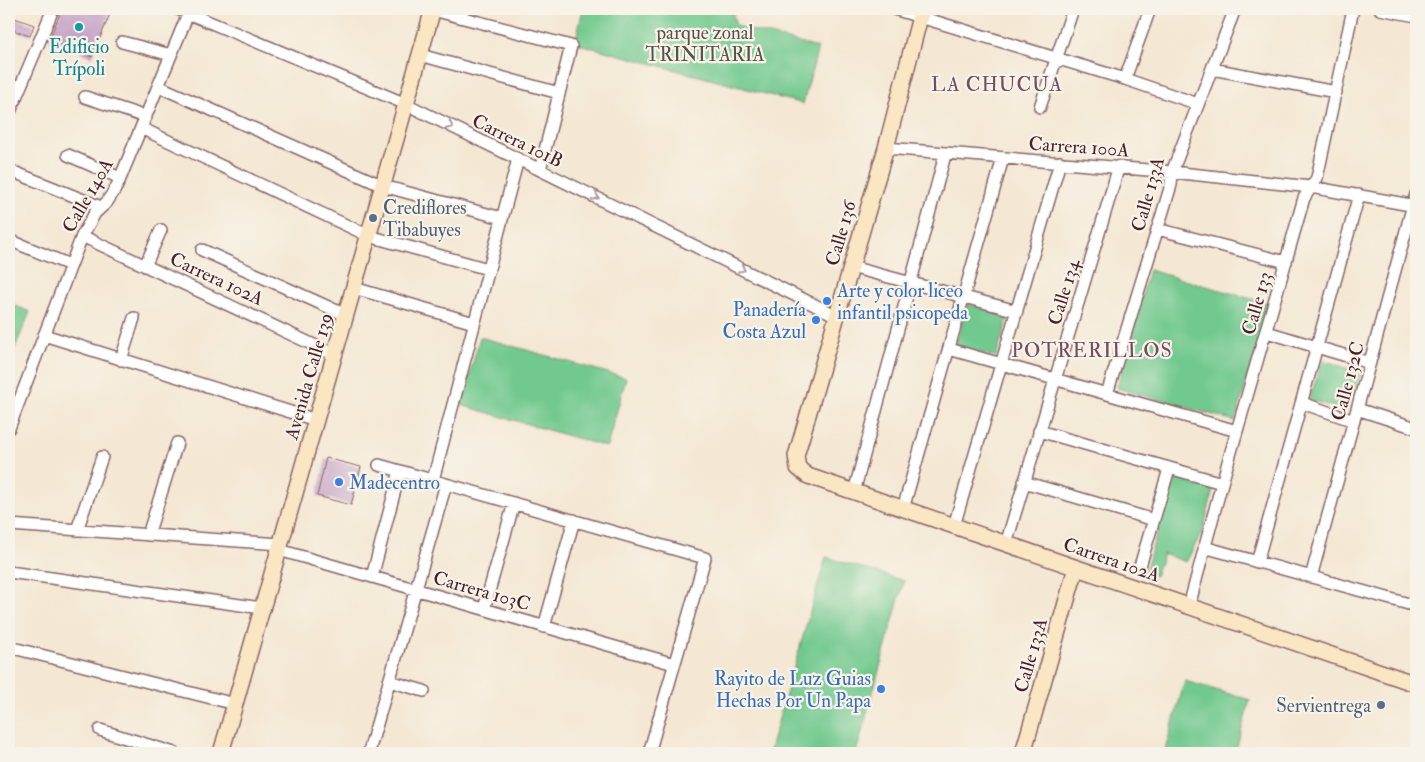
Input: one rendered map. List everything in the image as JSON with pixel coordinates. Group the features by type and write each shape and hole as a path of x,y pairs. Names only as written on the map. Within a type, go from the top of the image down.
{"street":[{"path":"9,114 54,9"},
{"path":"433,9 571,46 540,170"},
{"name":"Avenida Calle 139","path":"221,753 433,9"},
{"path":"894,9 922,12 1198,104"},
{"path":"1040,107 1073,9"},
{"path":"1125,79 1150,9"},
{"name":"Calle 133A","path":"1107,394 1171,185 1172,172 1235,9"},
{"name":"Calle 133","path":"1189,606 1222,483 1304,198 1317,178 1352,9"},
{"path":"1380,9 1416,16"},
{"name":"Calle 140A","path":"9,428 82,236 90,220 112,194 120,178 171,55 186,10"},
{"name":"Carrera 101B","path":"186,10 406,104 837,316"},
{"name":"Calle 136","path":"798,468 796,456 886,148 922,12"},
{"path":"122,42 171,55"},
{"path":"420,55 559,93"},
{"path":"1212,69 1336,92"},
{"path":"158,86 383,186 502,218"},
{"path":"86,97 146,117"},
{"path":"141,128 369,236 488,269"},
{"name":"Carrera 100A","path":"886,148 1119,166 1311,187 1416,202"},
{"path":"854,492 945,154"},
{"path":"68,155 120,178"},
{"path":"903,509 1004,158"},
{"path":"433,480 518,159"},
{"path":"954,526 1060,162"},
{"name":"Calle 134","path":"1006,544 1119,166"},
{"path":"9,170 101,207"},
{"path":"1258,562 1360,195"},
{"name":"Calle 132C","path":"1311,577 1416,202"},
{"path":"145,266 161,230"},
{"path":"1157,230 1286,262"},
{"name":"Carrera 102A","path":"82,236 335,355"},
{"path":"9,240 70,265"},
{"path":"202,250 346,315"},
{"path":"851,267 1017,311"},
{"path":"354,288 474,323"},
{"path":"121,360 134,318"},
{"path":"1266,332 1370,363"},
{"path":"44,335 316,420"},
{"path":"949,350 1237,431"},
{"path":"1302,403 1354,421"},
{"path":"1357,410 1416,428"},
{"path":"1039,432 1222,483"},
{"path":"148,535 177,443"},
{"path":"77,530 102,457"},
{"path":"379,465 705,558 649,753"},
{"name":"Carrera 102A","path":"798,468 808,476 1416,684"},
{"path":"1140,566 1169,469"},
{"path":"372,577 400,471"},
{"path":"1024,482 1154,520"},
{"path":"370,748 446,484"},
{"path":"484,609 514,503"},
{"path":"544,627 574,520"},
{"name":"Carrera 103C","path":"9,525 280,547 415,590 674,664"},
{"path":"1204,547 1416,606"},
{"name":"Calle 133A","path":"1023,753 1076,568"},
{"path":"9,572 262,608"},
{"path":"9,646 235,704"},
{"path":"389,681 424,691"},
{"path":"100,730 174,753"}],"green space":[{"name":"parque zonal TRINITARIA","path":"583,9 732,9 736,26 818,48 803,104 575,43"},
{"path":"1149,270 1270,304 1235,421 1117,388"},
{"path":"9,303 30,312 9,362"},
{"path":"968,304 1009,315 996,357 955,346"},
{"path":"480,337 626,378 607,447 461,405"},
{"path":"1323,360 1361,373 1347,411 1309,400"},
{"path":"1174,476 1214,487 1203,531 1186,562 1163,554 1155,576 1145,572"},
{"path":"826,557 904,581 856,753 769,753"},
{"path":"1185,681 1250,700 1235,753 1164,753"}],"building":[{"name":"Edificio Trípoli","path":"62,9 93,9 110,14 92,57 49,40"},
{"path":"9,16 34,25 30,36 9,29"},
{"name":"Madecentro","path":"326,458 361,467 351,505 317,496"}],"place":[{"name":"Edificio Trípoli","path":"79,27"},
{"name":"Crediflores Tibabuyes","path":"373,218"},
{"name":"Arte y color liceo infantil psicopeda","path":"827,301"},
{"name":"Panadería Costa Azul","path":"816,320"},
{"name":"Madecentro","path":"339,482"},
{"name":"Rayito de Luz Guias Hechas Por Un Papa","path":"881,689"},
{"name":"Servientrega","path":"1381,705"}],"district":[{"name":"LA CHUCUA","path":"997,84"},
{"name":"POTRERILLOS","path":"1092,350"}]}
